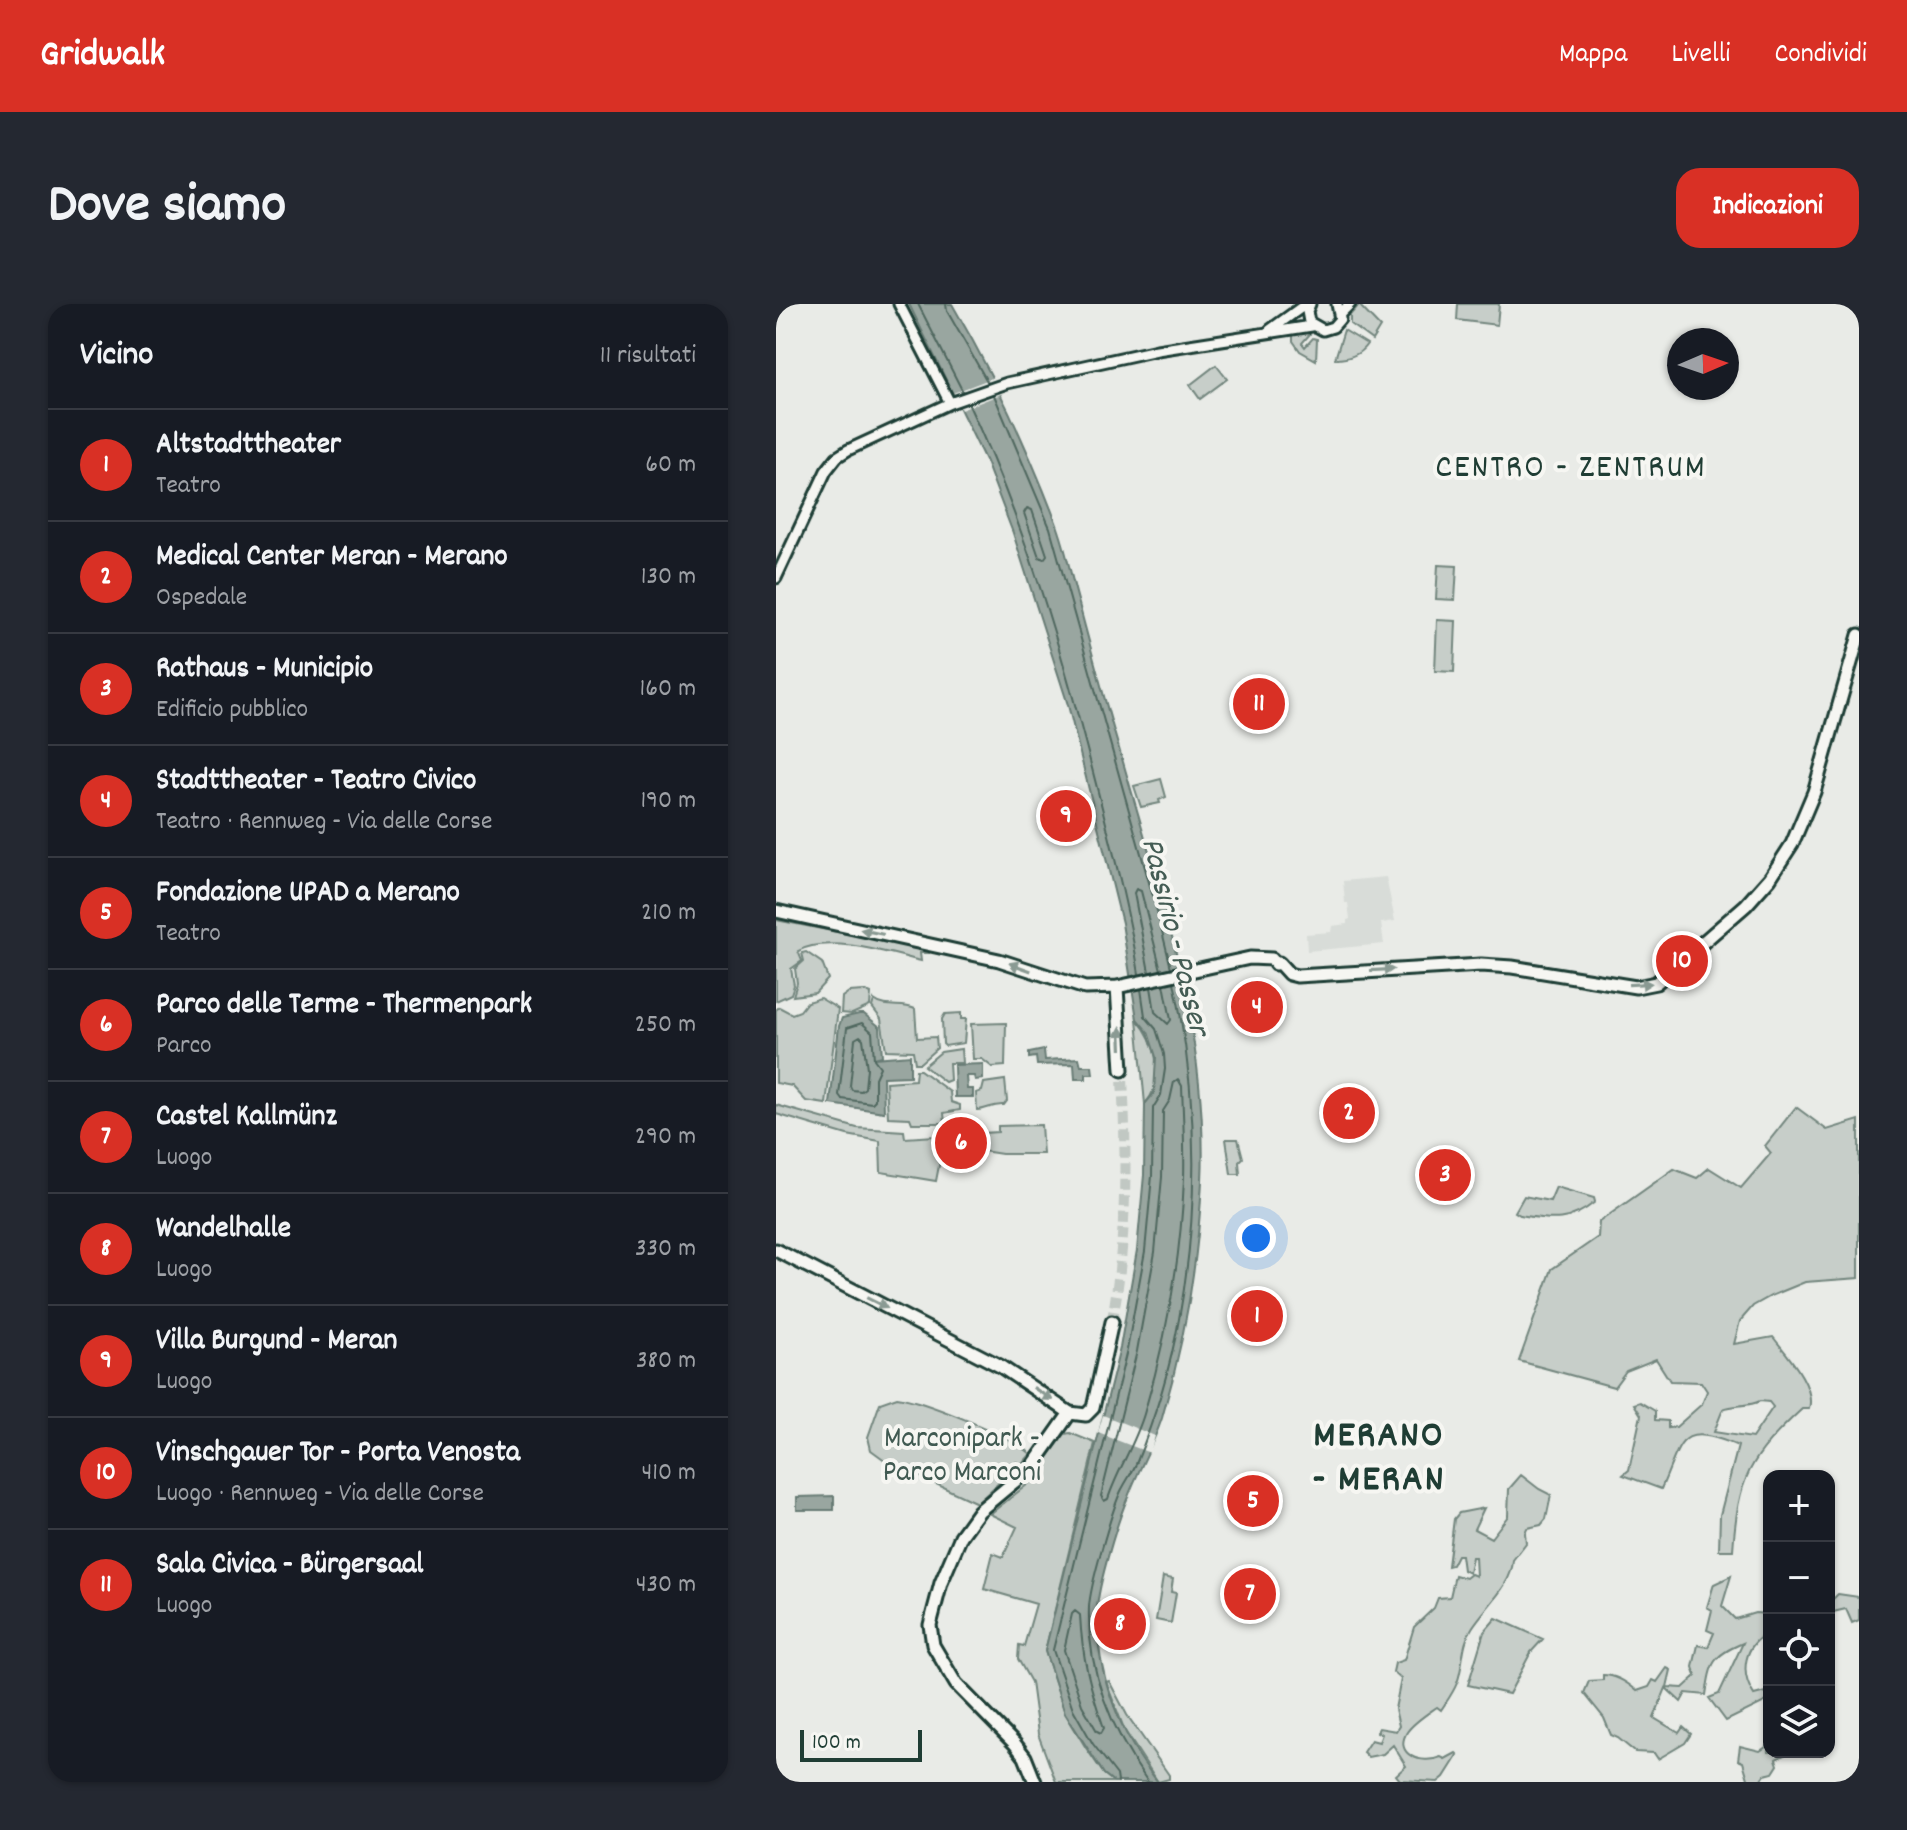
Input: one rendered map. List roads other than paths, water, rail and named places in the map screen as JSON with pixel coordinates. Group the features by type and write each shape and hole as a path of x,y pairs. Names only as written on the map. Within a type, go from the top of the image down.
{"main road":[{"path":"776,911 999,960 1077,986 1097,989 1240,959 1276,961 1289,974 1481,965 1643,987 1661,979 1714,934 1770,878 1799,831 1818,779 1859,635"},
{"path":"1117,987 1122,1070"},
{"path":"776,1250 1000,1366 1070,1413 1086,1415 1093,1408 1112,1322"},
{"path":"1035,1782 1025,1757 1015,1744 956,1684 933,1645 930,1625 941,1583 966,1528 990,1501 1032,1467 1070,1413"}],"street":[{"path":"899,304 953,401"},
{"path":"1270,330 1305,306 1310,322 1318,329 1329,330 1337,323 1339,308 1350,304"},
{"path":"776,578 826,471 837,457 953,401 1004,384 1152,351 1310,322"}],"water":[{"path":"909,304 952,304 1008,411 1056,522 1167,917 1190,1021 1198,1074 1202,1181 1189,1301 1162,1418 1119,1521 1097,1609 1100,1655 1112,1701 1132,1744 1158,1782 1114,1782 1104,1774 1065,1713 1045,1651 1120,1348 1137,1250 1144,1175 1145,1104 1154,1093 1156,1057 1148,1032 1137,1019 1122,923 1068,705 1013,533 986,462"},
{"path":"864,1014 880,1027 882,1056 874,1058 910,1055 910,1076 883,1077 884,1112 830,1104 839,1026 842,1018"},
{"path":"1044,1050 1045,1060 1079,1058 1081,1066 1092,1066 1093,1074 1086,1074 1086,1079 1075,1079 1074,1064 1037,1065 1036,1057 1029,1058 1029,1053"},
{"path":"983,1064 983,1079 966,1076 967,1089 973,1089 973,1097 955,1097 954,1065"},
{"path":"834,1496 834,1510 797,1510 797,1497"}],"tunnel":[{"path":"1112,1322 1121,1259 1124,1196 1122,1070"}],"place":[{"name":"Sala Civica - Bürgersaal","path":"1259,704"},
{"name":"Villa Burgund - Meran","path":"1066,816"},
{"name":"Vinschgauer Tor - Porta Venosta","path":"1682,961"},
{"name":"Stadttheater - Teatro Civico","path":"1257,1007"},
{"name":"Medical Center Meran - Merano","path":"1349,1113"},
{"name":"Parco delle Terme - Thermenpark","path":"961,1143"},
{"name":"Rathaus - Municipio","path":"1445,1175"},
{"name":"Altstadttheater","path":"1257,1316"},
{"name":"Fondazione UPAD a Merano","path":"1253,1501"},
{"name":"Castel Kallmünz","path":"1250,1594"},
{"name":"Wandelhalle","path":"1120,1624"}],"district":[{"name":"CENTRO - ZENTRUM","path":"1571,469"},
{"name":"MERANO - MERAN","path":"1379,1459"}],"water label":[{"name":"Passirio - Passer","path":"1173,937"}],"park label":[{"name":"Marconipark - Parco Marconi","path":"962,1457"}]}
